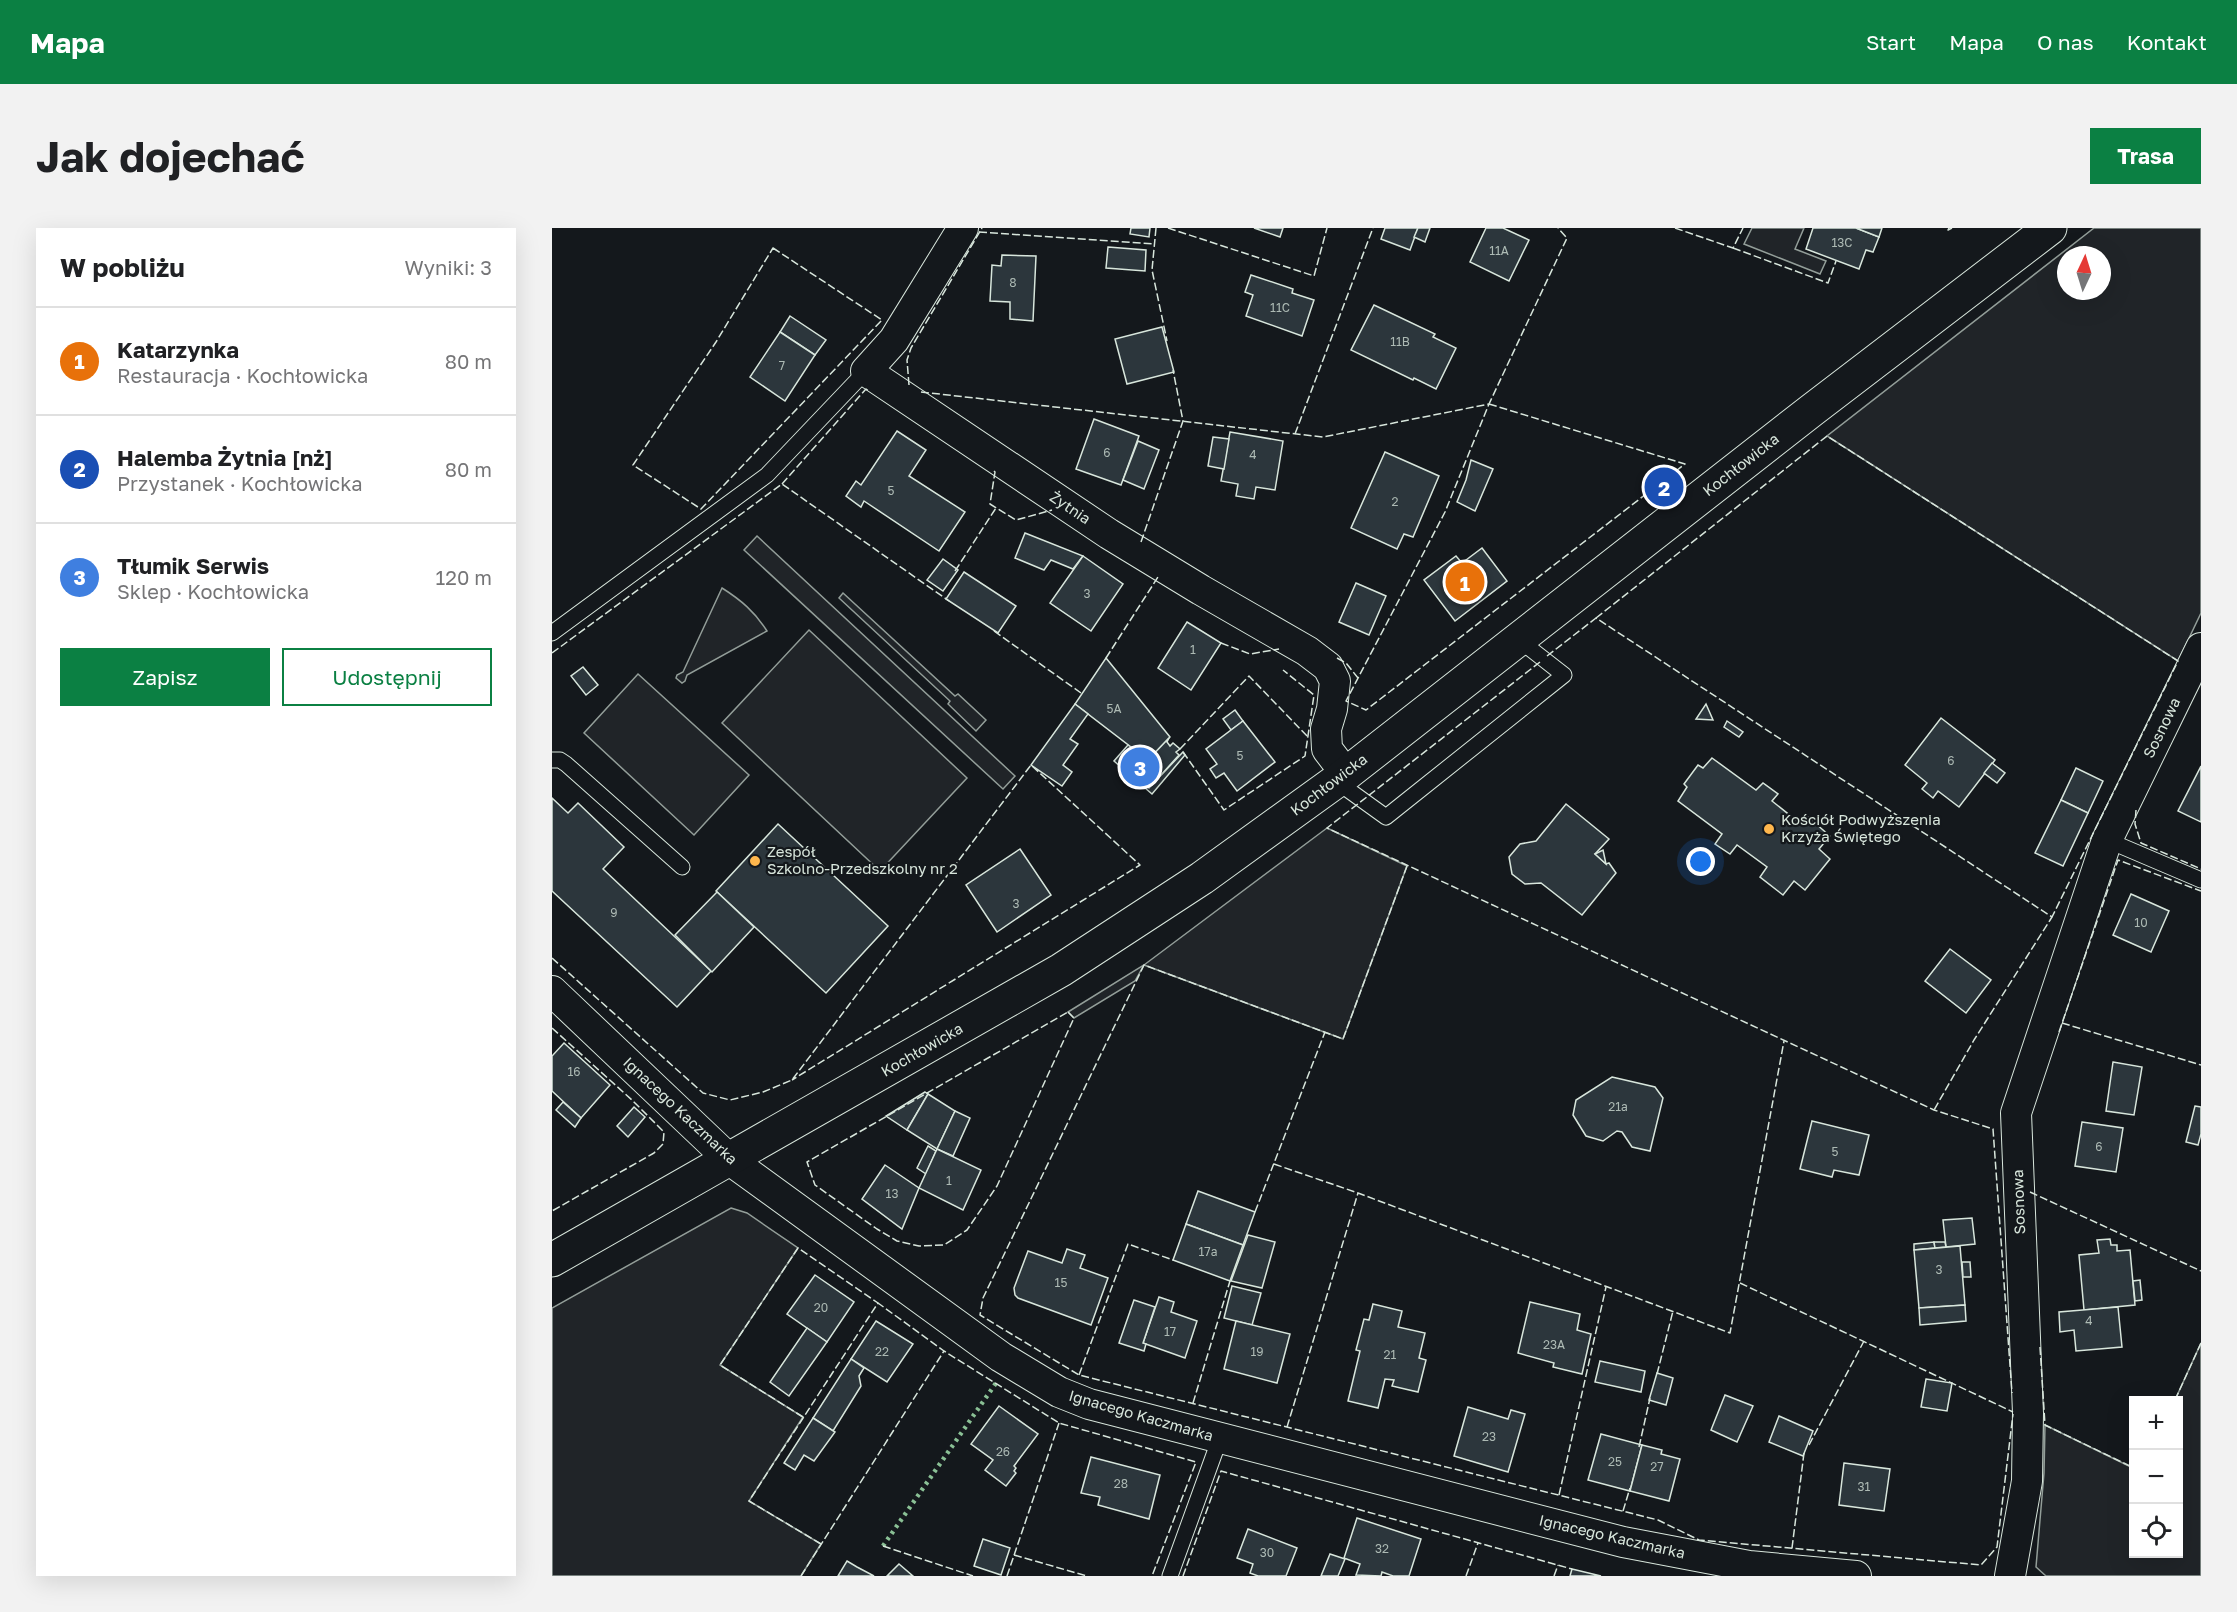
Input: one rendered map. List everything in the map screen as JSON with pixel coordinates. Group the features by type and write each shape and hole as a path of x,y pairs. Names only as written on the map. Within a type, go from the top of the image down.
{"street":[{"path":"866,371 894,340 963,228"},
{"name":"Kochłowicka","path":"552,1260 1061,970 1202,878 1341,777 1820,403 2050,228"},
{"name":"Żytnia","path":"866,371 1109,534 1307,651 1328,667 1335,681 1332,709 1326,729 1327,749 1341,777"},
{"name":"Sosnowa","path":"2010,1576 2027,1481 2028,1413 2016,1113 2107,840 2201,648"},
{"name":"Ignacego Kaczmarka","path":"552,991 730,1160 1001,1357 1059,1392 1089,1404 1623,1542 1749,1566 1856,1576"}],"lane":[{"path":"552,633 767,475 866,371"},
{"path":"1341,777 1386,817 1564,675 1518,639"},
{"path":"552,760 560,760 566,764 682,867"},
{"path":"2107,840 2201,880"},
{"path":"1170,1576 1221,1438"}],"shaded area":[{"path":"1752,228 1804,228 1795,249 1826,261 1820,274 1744,244"},
{"path":"2094,228 2201,228 2201,613 2178,661 1827,436 2057,257 2057,300 2111,300 2111,246 2071,246"},
{"path":"757,536 1015,776 1003,789 744,550"},
{"path":"722,588 747,607 767,631 687,675 682,683 676,678 677,675 683,672"},
{"path":"843,593 955,696 958,694 986,720 976,731 948,704 950,701 839,598"},
{"path":"809,630 967,778 880,871 722,723"},
{"path":"638,674 749,775 694,835 584,733"},
{"path":"1327,828 1407,866 1343,1039 1144,965"},
{"path":"1144,965 1135,981 1074,1018 1068,1012"},
{"path":"731,1208 747,1213 798,1248 720,1365 803,1417 749,1501 821,1544 801,1576 552,1576 552,1308"},
{"path":"2201,1343 2201,1576 2046,1576 2036,1567 2044,1473 2045,1425 2129,1466 2129,1558 2183,1558 2183,1396 2177,1396"}],"building":[{"path":"1131,228 1150,228 1149,237 1130,234"},
{"path":"1254,228 1283,228 1280,237"},
{"path":"1385,228 1418,228 1410,250 1381,239"},
{"path":"1418,228 1430,228 1425,242 1414,237"},
{"path":"1486,228 1503,228 1529,240 1509,281 1470,262"},
{"path":"1813,228 1856,228 1879,237 1873,252 1866,250 1859,269 1806,249"},
{"path":"1856,228 1882,228 1879,237"},
{"path":"1108,247 1146,250 1145,271 1106,268"},
{"path":"1002,255 1036,256 1033,321 1010,319 1010,302 990,301 992,265 1001,266"},
{"path":"1251,275 1293,289 1292,293 1314,300 1302,336 1246,316 1253,295 1245,292"},
{"path":"1374,305 1435,334 1433,337 1456,348 1436,389 1351,350"},
{"path":"790,316 826,340 815,355 780,332"},
{"path":"1162,327 1174,372 1127,384 1115,339"},
{"path":"780,332 815,355 785,401 750,377"},
{"path":"1094,419 1139,436 1121,485 1076,469"},
{"path":"897,431 926,450 909,476 965,512 939,551 864,501 861,507 846,496 856,481 861,485"},
{"path":"1230,432 1283,441 1275,490 1256,487 1254,499 1236,496 1238,484 1221,481"},
{"path":"1213,437 1229,439 1224,469 1208,466"},
{"path":"1138,441 1159,450 1144,489 1123,480"},
{"path":"1385,452 1439,476 1413,537 1404,534 1397,549 1351,528"},
{"path":"1471,460 1493,469 1475,511 1457,502"},
{"path":"1025,533 1083,556 1073,569 1051,560 1044,570 1015,558"},
{"path":"1482,548 1507,581 1455,621 1424,580 1456,556 1462,563"},
{"path":"1083,556 1123,584 1091,631 1050,603"},
{"path":"943,559 958,570 943,591 927,580"},
{"path":"964,572 1016,606 998,633 946,599"},
{"path":"1356,583 1386,596 1369,635 1339,622"},
{"path":"1187,622 1221,643 1191,690 1158,668"},
{"path":"1106,658 1170,737 1148,760 1075,704"},
{"path":"583,667 598,685 586,695 571,676"},
{"path":"1075,704 1088,714 1070,739 1078,744 1063,765 1072,772 1062,786 1031,765"},
{"path":"1706,704 1713,720 1696,719"},
{"path":"1235,710 1243,721 1231,730 1223,719"},
{"path":"1941,718 1995,760 1959,807 1938,791 1933,798 1922,789 1927,783 1905,765"},
{"path":"1243,721 1275,762 1237,791 1224,773 1216,778 1210,769 1217,764 1206,749"},
{"path":"1727,721 1743,732 1739,737 1724,727"},
{"path":"1169,738 1167,742 1170,746 1173,743 1180,749 1176,752 1179,755 1152,785 1149,782 1146,785 1123,765 1126,761 1123,758 1130,751 1133,754 1136,751 1148,760"},
{"path":"1128,745 1132,748 1120,762 1149,788 1183,752 1185,755 1152,794 1114,761"},
{"name":"Kościół Podwyższenia Krzyża Świętego","path":"1712,758 1756,790 1763,783 1778,794 1772,801 1801,824 1808,817 1830,836 1819,849 1830,859 1805,890 1794,881 1783,895 1760,877 1767,867 1737,845 1730,854 1715,844 1722,834 1678,801 1687,787 1684,784 1698,765 1703,768"},
{"path":"1992,763 2005,773 1997,783 1984,773"},
{"path":"2201,766 2201,822 2178,811"},
{"path":"2076,768 2103,781 2088,813 2061,800"},
{"path":"552,798 568,813 578,803 624,847 603,869 711,971 677,1007 552,891"},
{"path":"2061,800 2088,813 2063,866 2035,853"},
{"path":"1566,804 1609,839 1595,854 1606,864 1609,863 1616,873 1582,915 1541,883 1525,884 1512,874 1509,857 1520,844 1536,841"},
{"path":"778,824 888,926 826,993 716,891"},
{"path":"1020,849 1051,895 997,932 966,885"},
{"path":"1603,850 1606,864 1595,854"},
{"path":"717,892 754,927 712,972 675,935"},
{"path":"2131,894 2169,911 2151,952 2113,935"},
{"path":"1950,949 1991,980 1966,1013 1925,981"},
{"path":"564,1043 610,1085 581,1118 552,1091 552,1056"},
{"path":"2113,1062 2142,1067 2134,1115 2106,1111"},
{"path":"1612,1077 1655,1087 1663,1098 1650,1151 1632,1147 1622,1132 1617,1131 1603,1141 1586,1136 1573,1115 1576,1100"},
{"path":"925,1092 928,1094 907,1130 886,1116"},
{"path":"928,1094 955,1111 937,1149 907,1130"},
{"path":"563,1102 581,1118 575,1127 556,1110"},
{"path":"2195,1106 2201,1107 2201,1134 2198,1145 2186,1142"},
{"path":"634,1107 645,1117 628,1137 617,1126"},
{"path":"955,1111 970,1118 953,1156 937,1149"},
{"path":"1812,1121 1869,1135 1859,1175 1834,1170 1832,1177 1800,1169"},
{"path":"2082,1122 2123,1128 2116,1172 2075,1166"},
{"path":"928,1146 936,1151 926,1174 917,1168"},
{"path":"937,1149 981,1170 963,1210 919,1188"},
{"path":"885,1165 919,1188 902,1229 862,1199"},
{"path":"1198,1191 1255,1212 1243,1245 1186,1224"},
{"path":"1972,1218 1975,1244 1946,1247 1943,1220"},
{"path":"1186,1224 1243,1245 1230,1281 1173,1260"},
{"path":"1248,1235 1275,1242 1262,1288 1231,1281"},
{"path":"2110,1239 2111,1245 2117,1245 2117,1251 2130,1250 2135,1305 2084,1310 2079,1255 2099,1253 2097,1240"},
{"path":"1934,1242 1935,1248 1914,1250 1914,1244"},
{"path":"1934,1242 1945,1242 1946,1247 1935,1248"},
{"path":"1960,1246 1965,1305 1919,1308 1914,1250"},
{"path":"1067,1249 1085,1255 1080,1268 1108,1278 1091,1325 1015,1295 1014,1288 1028,1251 1062,1263"},
{"path":"1962,1262 1970,1262 1971,1277 1963,1277"},
{"path":"815,1275 854,1302 827,1342 787,1314"},
{"path":"2140,1280 2142,1300 2135,1301 2133,1281"},
{"path":"1232,1286 1261,1293 1252,1325 1224,1318"},
{"path":"1159,1297 1174,1302 1171,1312 1197,1321 1185,1358 1143,1343"},
{"path":"1134,1300 1155,1307 1143,1343 1146,1344 1144,1351 1119,1343"},
{"path":"1530,1302 1580,1314 1577,1330 1591,1334 1582,1374 1553,1367 1554,1363 1518,1353"},
{"path":"1373,1304 1402,1311 1398,1327 1425,1333 1419,1358 1426,1360 1418,1392 1392,1386 1394,1380 1385,1379 1378,1408 1348,1401 1360,1351 1356,1350 1364,1319 1369,1320"},
{"path":"1965,1305 1966,1321 1920,1325 1919,1308"},
{"path":"2118,1307 2122,1347 2076,1351 2074,1330 2060,1332 2059,1312"},
{"path":"876,1321 913,1344 887,1382 851,1359"},
{"path":"1236,1321 1290,1334 1277,1383 1224,1369"},
{"path":"807,1328 827,1342 789,1396 770,1382"},
{"path":"851,1359 864,1368 859,1376 861,1386 833,1431 813,1418"},
{"path":"1600,1361 1645,1371 1641,1392 1595,1382"},
{"path":"1657,1373 1673,1378 1666,1405 1649,1400"},
{"path":"1926,1379 1952,1383 1947,1411 1921,1407"},
{"path":"1725,1395 1753,1406 1737,1442 1711,1430"},
{"path":"999,1406 1038,1434 1014,1466 1016,1473 1006,1486 985,1470 993,1460 971,1444"},
{"path":"1468,1407 1508,1419 1511,1410 1525,1414 1508,1472 1454,1456"},
{"path":"1779,1416 1813,1431 1803,1456 1769,1442"},
{"path":"813,1418 835,1432 814,1461 804,1455 795,1470 784,1463"},
{"path":"1601,1434 1642,1445 1630,1491 1588,1480"},
{"path":"1642,1445 1662,1450 1661,1454 1680,1459 1669,1501 1630,1491"},
{"path":"1091,1457 1160,1475 1149,1519 1098,1505 1100,1497 1081,1493"},
{"path":"1844,1463 1890,1469 1884,1511 1839,1505"},
{"path":"1357,1518 1421,1539 1409,1576 1393,1576 1382,1572 1381,1576 1356,1575 1360,1564 1344,1558"},
{"path":"1248,1529 1297,1548 1286,1576 1258,1576 1250,1573 1253,1564 1237,1558"},
{"path":"983,1539 1010,1548 1001,1575 974,1566"},
{"path":"1330,1554 1345,1559 1338,1576 1321,1576"},
{"path":"847,1561 857,1567 874,1576 838,1576"},
{"path":"899,1564 913,1576 887,1576"},
{"path":"1572,1569 1601,1576 1570,1576"}],"hedge":[{"path":"883,1546 996,1383"}],"fence":[{"path":"909,385 907,360 911,348 982,228"},
{"path":"1156,228 1152,270 1167,341"},
{"path":"1168,228 1314,276 1327,228"},
{"path":"1295,434 1373,228"},
{"path":"921,392 1323,437 1489,404 1567,238 1558,228"},
{"path":"1675,228 1733,248 1743,228"},
{"path":"1949,228 1948,230 1952,228"},
{"path":"979,232 1155,244"},
{"path":"773,248 882,320 701,509 633,465 716,342 773,248"},
{"path":"1733,248 1828,283 1836,261"},
{"path":"1141,542 1183,421 1173,370"},
{"path":"782,484 866,389 870,392"},
{"path":"1489,404 1685,464 1366,710 1346,701 1445,512 1489,404"},
{"path":"1596,618 1827,436 2178,661 2052,917"},
{"path":"994,471 990,504 1016,520 1052,510"},
{"path":"552,653 782,484 949,601"},
{"path":"955,571 996,508"},
{"path":"1106,658 1158,577"},
{"path":"1547,656 1596,618 2052,917 1974,1040 1934,1110"},
{"path":"994,631 1081,693"},
{"path":"1221,643 1250,654 1279,649"},
{"path":"1337,658 1346,663 1358,678"},
{"path":"1540,662 1327,828 1934,1110 1993,1129 2012,1393"},
{"path":"1183,752 1224,810 1305,756 1314,695 1283,670"},
{"path":"1180,749 1249,676 1308,737"},
{"path":"552,958 703,1093 730,1100 763,1092 792,1080 1031,765 1140,865 792,1080"},
{"path":"2136,810 2135,824 2141,843 2201,869"},
{"path":"2059,1032 2118,860 2201,891"},
{"path":"1407,866 1343,1039 1144,965 983,1298 980,1315 1079,1375 1658,1520 1699,1540 1981,1565 1997,1547 2013,1414"},
{"path":"1068,1012 1074,1018 997,1186 967,1230 944,1245 919,1246 897,1241 815,1185 807,1162 1068,1012"},
{"path":"2062,1023 2201,1065"},
{"path":"552,1028 664,1132 663,1144 654,1153 552,1211"},
{"path":"1255,1212 1325,1032"},
{"path":"1274,1164 1358,1193 1730,1333 1784,1041"},
{"path":"2030,1192 2201,1271"},
{"path":"1287,1427 1358,1193"},
{"path":"1079,1375 1128,1244 1173,1260"},
{"path":"803,1417 720,1365 798,1248 878,1303"},
{"path":"1193,1403 1230,1281"},
{"path":"1740,1283 2013,1412"},
{"path":"1559,1495 1606,1287"},
{"path":"821,1544 749,1501 878,1303 944,1351 1059,1423 1196,1462 1152,1576"},
{"path":"1657,1374 1673,1311"},
{"path":"1809,1445 1864,1341"},
{"path":"2177,1396 2201,1343"},
{"path":"2040,1347 2045,1425 2129,1466"},
{"path":"801,1576 944,1351"},
{"path":"1639,1447 1650,1398"},
{"path":"1007,1576 1059,1423"},
{"path":"1792,1548 1804,1453"},
{"path":"1183,1576 1221,1471 1572,1569"},
{"path":"1623,1511 1630,1488"},
{"path":"1466,1576 1478,1543"},
{"path":"883,1546 973,1576"},
{"path":"1014,1555 1087,1576"},
{"path":"1554,1576 1558,1565"}],"place":[{"name":"Halemba Żytnia [nż]","path":"1664,487"},
{"name":"Katarzynka","path":"1465,582"},
{"name":"Tłumik Serwis","path":"1140,767"},
{"name":"Kościół Podwyższenia Krzyża Świętego","path":"1769,829"},
{"name":"Zespół Szkolno-Przedszkolny nr 2","path":"755,861"}]}
